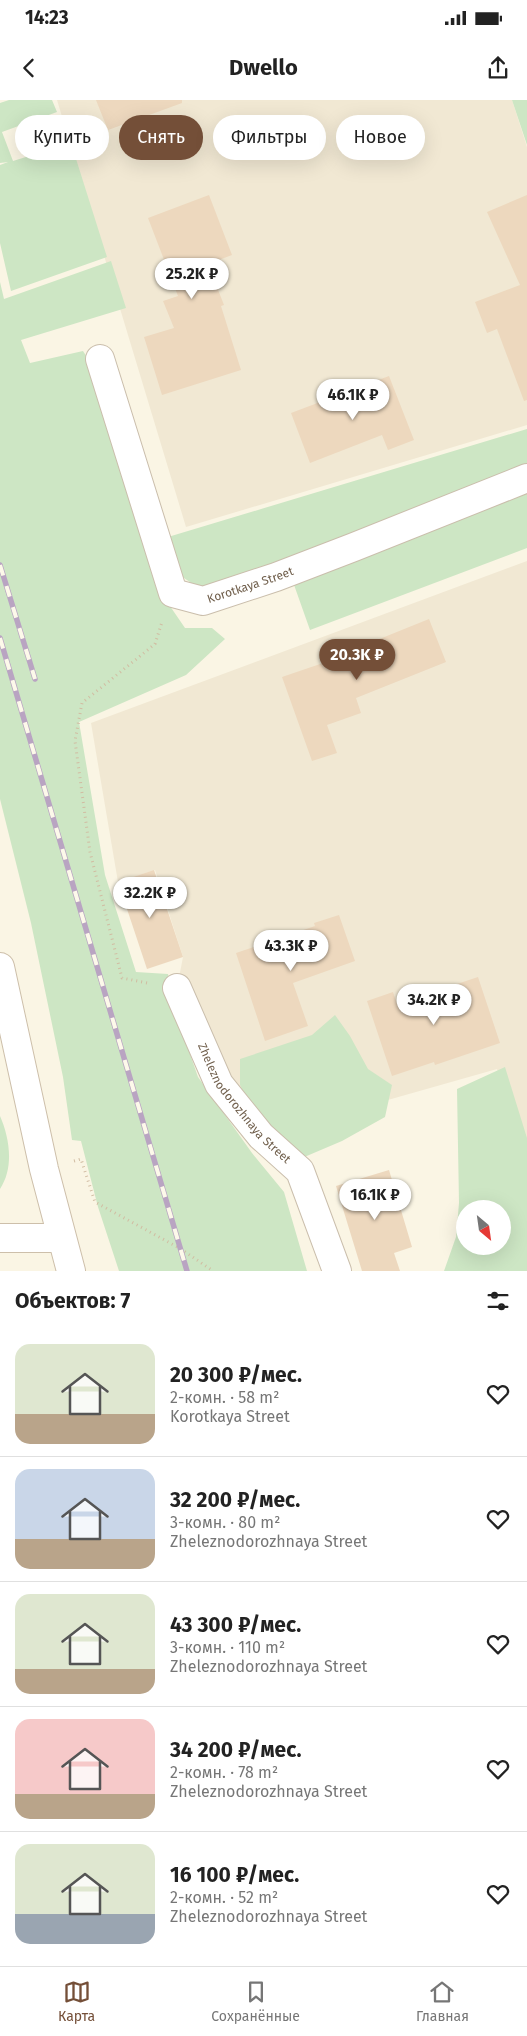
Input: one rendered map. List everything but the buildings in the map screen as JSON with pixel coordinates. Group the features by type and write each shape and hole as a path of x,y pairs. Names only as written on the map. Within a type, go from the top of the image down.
{"street":[{"path":"100,359 172,593"},
{"name":"Korotkaya Street","path":"172,593 203,601 276,577 354,548 527,478"},
{"path":"0,967 44,1169 71,1271"},
{"name":"Zheleznodorozhnaya Street","path":"177,988 219,1084 261,1136 300,1171 337,1271"},
{"path":"0,1238 61,1238"}],"path":[{"path":"172,593 155,644 82,703 75,740 90,852 122,978 177,988"},
{"path":"44,1169 81,1159 95,1202 180,1249 213,1271"}],"shaded area":[{"path":"57,100 512,100 527,147 527,425 186,527 75,160 109,160 109,115 62,115"},
{"path":"527,561 527,1172 497,1069 261,1136 177,988 183,957 155,870 118,882 91,723"}],"green space":[{"path":"9,100 52,100 57,112 49,115 15,115 15,127 2,132 13,161 76,160 107,257 11,291 0,243 0,165 8,162 0,163 0,103"},
{"path":"512,100 527,100 527,145"},
{"path":"111,261 126,308 21,340 30,363 83,351 102,380 161,593 185,628 212,628 225,639 186,675 79,722 105,875 136,972 168,974 175,1011 198,1077 252,1153 284,1192 307,1271 119,1271 98,1207 81,1141 72,1140 63,1077 31,923 0,799 0,282 4,299"},
{"path":"527,429 527,468 249,577 202,589 185,579 173,562 168,537"},
{"path":"527,493 527,548 310,630 293,582"},
{"path":"335,1015 350,1036 368,1069 392,1085 385,1117 342,1141 302,1158 255,1115 240,1085 240,1059 312,1035"},
{"path":"505,1067 527,1138 527,1271 444,1271 456,1237 456,1255 511,1255 511,1200 459,1200 457,1089"},
{"path":"0,1116 8,1144 9,1163 0,1189"}],"railway":[{"path":"0,565 35,679"},
{"path":"0,638 187,1271"}]}
